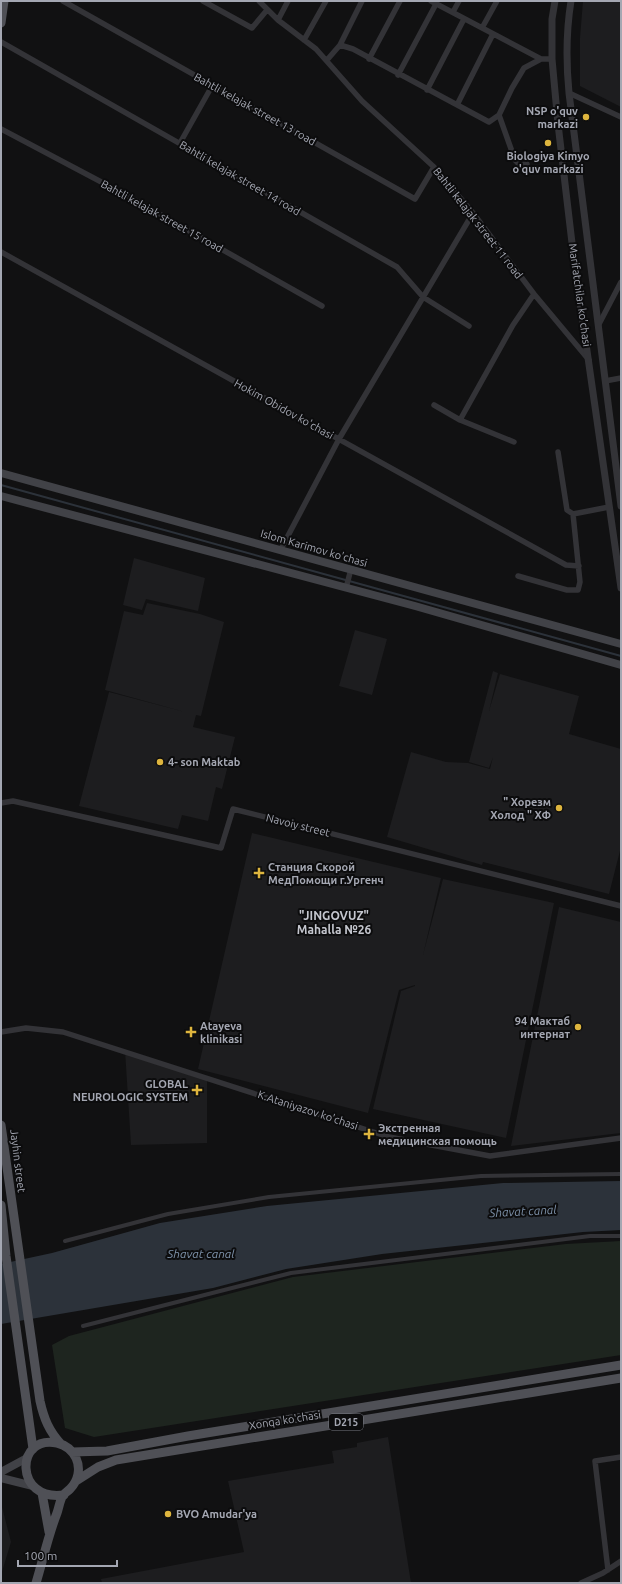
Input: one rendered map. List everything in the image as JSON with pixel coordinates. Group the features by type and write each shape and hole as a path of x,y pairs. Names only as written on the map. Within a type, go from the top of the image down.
{"main road":[{"path":"1,22 4,1"},
{"name":"Islom Karimov ko'chasi","path":"1,473 620,643"},
{"path":"1,496 346,588 621,665"},
{"name":"Jayhin street","path":"1,1125 43,1415 50,1432 61,1444"},
{"path":"1,1205 6,1256 33,1448"},
{"name":"Xonqa ko'chasi","path":"72,1452 107,1451 188,1436 621,1365"},
{"name":"Xonqa ko'chasi","path":"76,1481 98,1467 116,1460 621,1378"},
{"path":"188,1436 189,1448"},
{"path":"64,1494 54,1496 42,1493 33,1486 26,1474 27,1458 33,1448 39,1444 46,1443 61,1444 72,1452 78,1465 76,1481"},
{"path":"1,1472 27,1458"},
{"path":"1,1478 33,1486"},
{"name":"D215","path":"36,1583 49,1533 64,1494 76,1481"},
{"name":"D215","path":"42,1493 49,1533"}],"street":[{"name":"Bahtli kelajak street 13 road","path":"63,1 415,199 434,167"},
{"path":"203,1 252,28 267,10"},
{"name":"Bahtli kelajak street 11 road","path":"259,1 278,20 327,60 362,102 434,167 473,213 534,294 589,360"},
{"path":"278,20 288,1"},
{"path":"304,40 326,1"},
{"path":"327,60 340,45 362,1"},
{"path":"369,59 400,1"},
{"path":"453,12 459,1"},
{"path":"482,28 497,1"},
{"name":"Marifatchilar ko'chasi","path":"555,1 552,19 552,59 574,260 621,588"},
{"name":"Marifatchilar ko'chasi","path":"571,1 567,23 566,59 569,93 621,506"},
{"path":"398,75 434,2 541,59 566,59"},
{"path":"427,90 464,18"},
{"path":"457,105 493,34"},
{"name":"Bahtli kelajak street 14 road","path":"1,42 180,143 300,214 397,267 423,297 470,326"},
{"path":"340,45 352,49 398,75 489,122 499,115 512,88 524,68 541,59"},
{"path":"180,143 212,86"},
{"path":"569,93 621,117"},
{"path":"499,115 515,160 520,165 528,164"},
{"name":"Bahtli kelajak street 15 road","path":"1,128 124,194 322,306"},
{"path":"281,549 339,439 473,213"},
{"name":"Hokim Obidov ko'chasi","path":"1,252 566,564 579,566"},
{"path":"598,326 621,282"},
{"path":"460,420 512,325 534,294"},
{"path":"605,381 621,378"},
{"path":"434,405 460,420 514,442"},
{"path":"558,452 567,510 573,514 609,507"},
{"path":"518,576 567,590 578,590 580,582 579,566 573,514"},
{"path":"346,588 351,569"},
{"name":"Navoiy street","path":"1,803 13,801 221,848 233,809 621,906"},
{"name":"K.Ataniyazov ko'chasi","path":"1,1032 26,1028 63,1032 389,1136 490,1156 621,1138"},
{"path":"65,1242 168,1214 269,1197 481,1176 621,1174"},
{"path":"83,1326 291,1273 590,1236 621,1236"},
{"path":"608,1570 595,1461 621,1457"},
{"path":"581,1583 608,1570 621,1561"}],"shaded area":[{"path":"583,1 621,1 621,107 580,86 580,38"},
{"path":"134,558 205,578 198,611 146,599 142,610 123,605"},
{"name":"4- son Maktab","path":"147,603 200,614 224,622 201,716 196,715 193,727 235,737 222,789 216,787 208,821 182,815 178,829 79,806 109,692 185,712 105,690 124,611 143,615"},
{"path":"355,630 387,639 372,695 339,686"},
{"name":"\" Хорезм Холод \" ХФ","path":"493,671 498,673 489,711 500,674 579,696 569,734 621,749 621,847 609,894 483,862 482,865 387,837 411,752 446,762 468,763 490,769 493,757 489,768 469,762"},
{"path":"252,833 441,878 423,955 443,879 554,903 506,1138 373,1109 401,991 415,985 399,990 368,1113 198,1069"},
{"name":"94 Мактаб интернат","path":"559,907 621,922 621,1133 511,1146"},
{"path":"125,1050 207,1078 207,1143 131,1145"},
{"path":"621,1241 621,1355 94,1437 65,1428 52,1345 69,1336 293,1277 566,1244"},
{"path":"388,1437 411,1583 102,1583 101,1579 244,1552 228,1481 334,1463 332,1451 357,1447 357,1443"},
{"path":"1,1503 11,1542 1,1575"}],"water":[{"name":"Shavat canal","path":"621,1181 621,1230 583,1232 382,1254 286,1269 213,1288 1,1324 1,1264 52,1253 160,1223 267,1206 503,1183"}],"waterway":[{"path":"1,485 621,656"}],"place":[{"name":"NSP o'quv markazi","path":"586,117"},
{"name":"Biologiya Kimyo o'quv markazi","path":"548,143"},
{"name":"4- son Maktab","path":"160,762"},
{"name":"\" Хорезм Холод \" ХФ","path":"559,808"},
{"name":"Станция Скорой МедПомощи г.Ургенч","path":"259,873"},
{"name":"94 Мактаб интернат","path":"578,1027"},
{"name":"Atayeva klinikasi","path":"191,1032"},
{"name":"GLOBAL NEUROLOGIC SYSTEM","path":"197,1090"},
{"name":"Экстренная медицинская помощь","path":"369,1134"},
{"name":"BVO Amudar'ya","path":"168,1514"}],"district":[{"name":"\"JINGOVUZ\" Mahalla №26","path":"334,922"}]}
